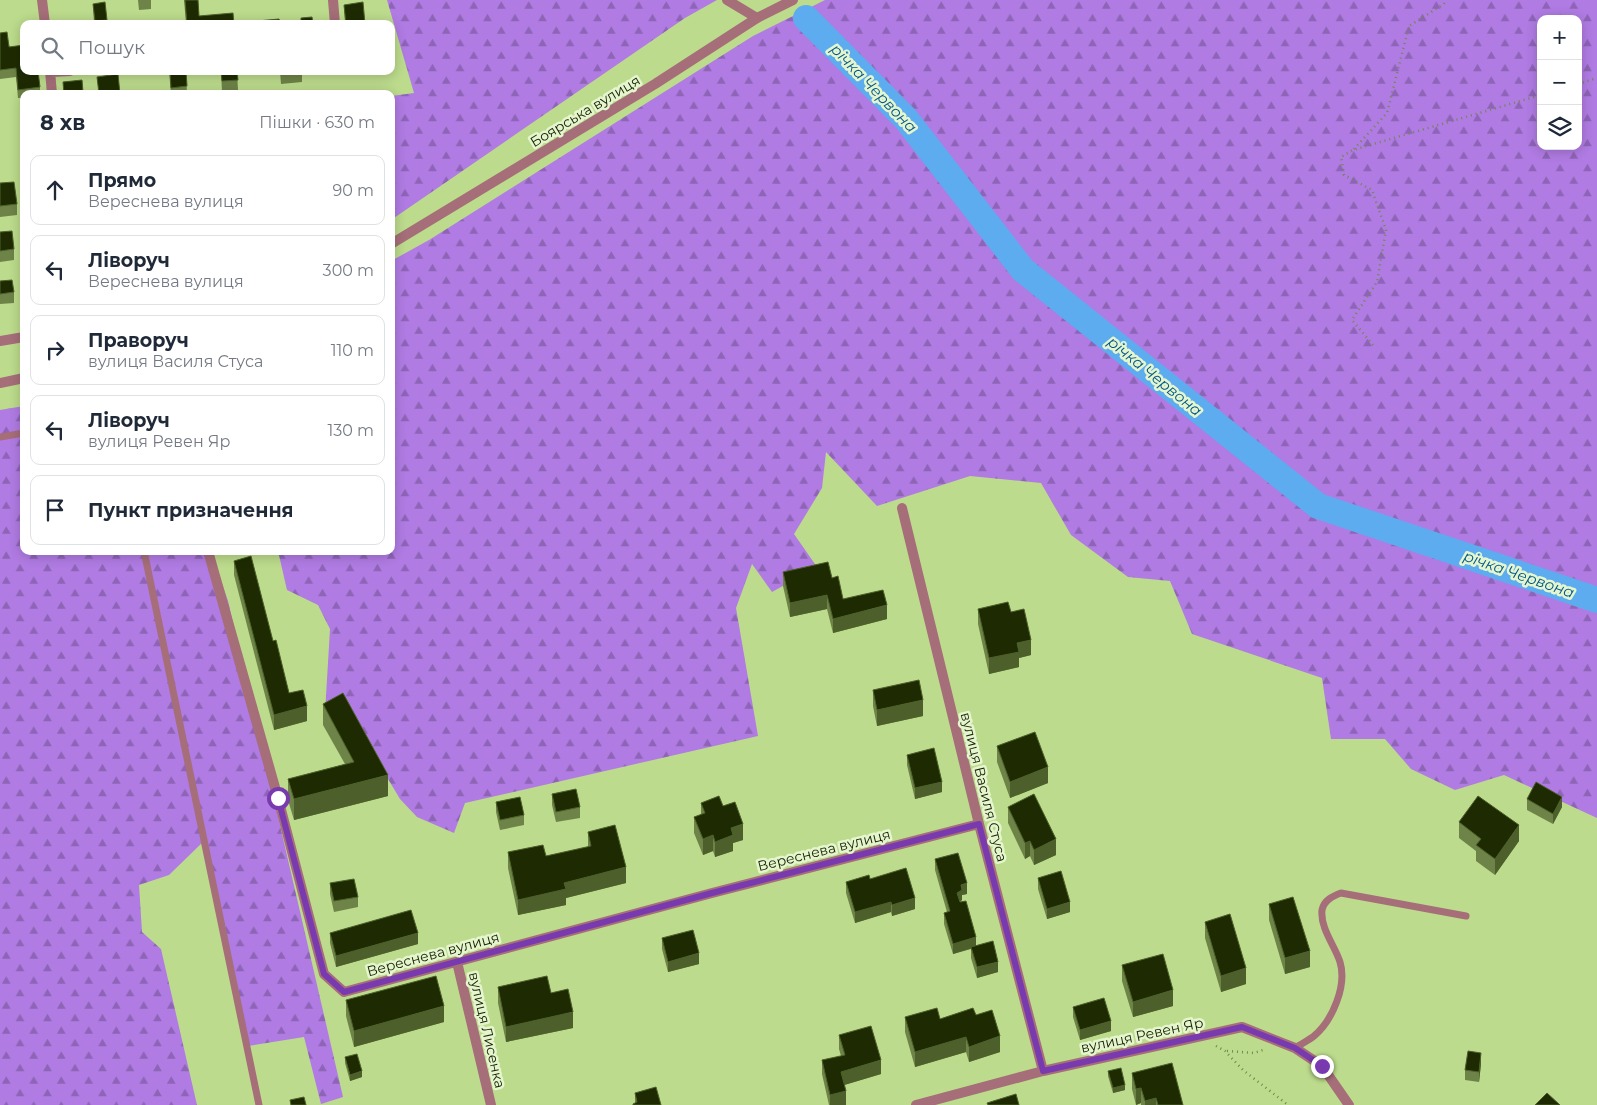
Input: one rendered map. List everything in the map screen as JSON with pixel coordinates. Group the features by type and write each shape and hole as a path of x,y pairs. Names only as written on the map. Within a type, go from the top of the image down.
{"street":[{"path":"42,0 44,20"},
{"path":"333,0 335,20"},
{"path":"727,0 757,18"},
{"name":"Боярська вулиця","path":"395,242 656,84 757,18 793,0"},
{"path":"50,75 52,90"},
{"path":"0,341 20,338"},
{"path":"0,383 20,379"},
{"name":"вулиця Василя Стуса","path":"902,508 979,824 1043,1071"},
{"name":"Вереснева вулиця","path":"209,555 278,798 324,974 344,992 712,893 979,824"},
{"name":"вулиця Лисенка","path":"457,962 491,1105"},
{"name":"вулиця Ревен Яр","path":"916,1105 1043,1071 1242,1027 1285,1043 1322,1066 1349,1105"}],"lane":[{"path":"0,437 20,434"},
{"path":"145,555 259,1105"},
{"path":"1295,1048 1315,1035 1333,1010 1342,985 1340,963 1324,925 1322,910 1329,898 1341,893 1466,916"}],"path":[{"path":"1353,150 1387,113 1409,26 1444,4 1446,0"},
{"path":"1582,83 1597,78"},
{"path":"1373,345 1352,320 1378,282 1386,230 1372,190 1344,175 1341,157 1353,150 1537,96"},
{"path":"1198,1038 1225,1051 1243,1070 1288,1105"},
{"path":"1225,1051 1254,1053 1285,1043"}],"green space":[{"path":"387,0 717,0 685,18 395,217 395,95 414,93 395,28 395,20 393,20"},
{"path":"825,0 1597,0 1597,818 1504,775 1455,790 1411,769 1385,739 1331,739 1322,678 1192,634 1170,581 1128,577 1071,535 1041,483 970,476 877,506 826,452 822,488 794,534 817,567 772,592 752,564 736,608 758,736 465,803 454,833 417,817 400,799 360,732 325,713 330,629 318,605 287,590 279,555 395,555 395,259 429,240 753,36"},
{"path":"20,407 20,555 212,555 228,601 343,1097 321,1104 304,1037 248,1046 205,840 169,875 139,885 142,932 161,949 197,1105 0,1105 0,410"}],"building":[{"path":"185,0 198,0 199,16 233,13 234,20 187,20"},
{"path":"105,2 107,20 95,20 93,4"},
{"path":"363,2 365,20 346,20 344,5"},
{"path":"312,17 312,20 301,20 301,18"},
{"path":"7,32 9,47 20,46 20,75 38,75 40,87 18,90 16,68 0,70 0,33"},
{"path":"118,75 120,90 99,90 97,77"},
{"path":"170,75 186,75 187,86 171,88"},
{"path":"221,75 237,75 238,80 222,81"},
{"path":"82,80 83,90 64,90 63,82"},
{"path":"14,182 17,204 0,206 0,183"},
{"path":"12,231 14,249 0,251 0,232"},
{"path":"12,280 14,292 0,294 0,281"},
{"path":"251,556 273,641 276,640 289,693 303,690 307,706 274,715 234,561"},
{"path":"828,562 832,578 838,576 843,599 883,590 887,605 833,619 827,595 790,603 783,572"},
{"path":"1008,602 1011,612 1024,609 1031,640 1017,643 1019,652 989,658 978,609"},
{"path":"919,680 923,700 877,710 873,690"},
{"path":"343,693 388,775 294,799 288,779 354,762 323,704"},
{"path":"1035,732 1048,767 1010,782 997,746"},
{"path":"934,748 942,782 915,788 907,755"},
{"path":"1536,782 1562,797 1553,814 1527,799"},
{"path":"576,789 580,807 556,812 552,794"},
{"path":"1034,794 1056,839 1034,850 1030,841 1025,843 1008,807"},
{"path":"719,796 723,806 735,802 743,824 731,828 733,835 715,842 713,835 703,839 694,817 705,813 701,803"},
{"path":"1478,796 1519,825 1495,859 1476,845 1481,839 1459,822"},
{"path":"520,797 524,815 500,820 496,802"},
{"path":"615,825 626,867 564,883 566,889 518,900 508,852 543,845 546,856 591,846 588,832"},
{"path":"958,853 967,883 961,885 962,890 957,893 960,902 966,901 976,937 953,944 944,913 950,911 935,859"},
{"path":"906,868 915,898 892,905 891,902 855,912 846,882 869,875 870,879"},
{"path":"1061,871 1070,902 1047,909 1038,878"},
{"path":"354,879 358,897 334,901 330,883"},
{"path":"1293,897 1310,951 1285,958 1269,904"},
{"path":"411,910 418,933 336,956 330,933"},
{"path":"1230,914 1246,968 1221,976 1205,922"},
{"path":"693,930 699,953 668,962 662,938"},
{"path":"993,941 998,962 977,967 971,947"},
{"path":"1163,954 1173,990 1133,1002 1122,965"},
{"path":"436,976 444,1006 354,1031 346,1000"},
{"path":"547,976 551,993 568,989 573,1012 506,1027 498,987"},
{"path":"1104,998 1111,1021 1080,1030 1073,1007"},
{"path":"937,1008 940,1019 973,1008 976,1015 992,1010 1000,1036 969,1047 966,1037 915,1052 905,1017"},
{"path":"871,1026 881,1060 841,1072 846,1091 830,1095 822,1060 845,1055 839,1035"},
{"path":"1468,1051 1481,1053 1479,1072 1465,1070"},
{"path":"357,1054 362,1071 350,1075 345,1057"},
{"path":"1172,1063 1183,1105 1158,1105 1156,1098 1145,1101 1141,1088 1136,1089 1132,1073"},
{"path":"1121,1068 1125,1085 1113,1088 1108,1071"},
{"path":"656,1087 661,1105 633,1105 637,1102 635,1093"},
{"path":"1547,1093 1560,1105 1535,1105"},
{"path":"1016,1094 1019,1105 988,1105 987,1103"},
{"path":"304,1097 306,1105 291,1105 290,1100"}],"waterway":[{"name":"річка Червона","path":"806,18 906,119 1023,270 1318,506 1597,600"}],"route":[{"path":"278,798 324,974 344,992 712,893 979,824 1043,1071 1242,1027 1285,1043 1322,1066"}]}
